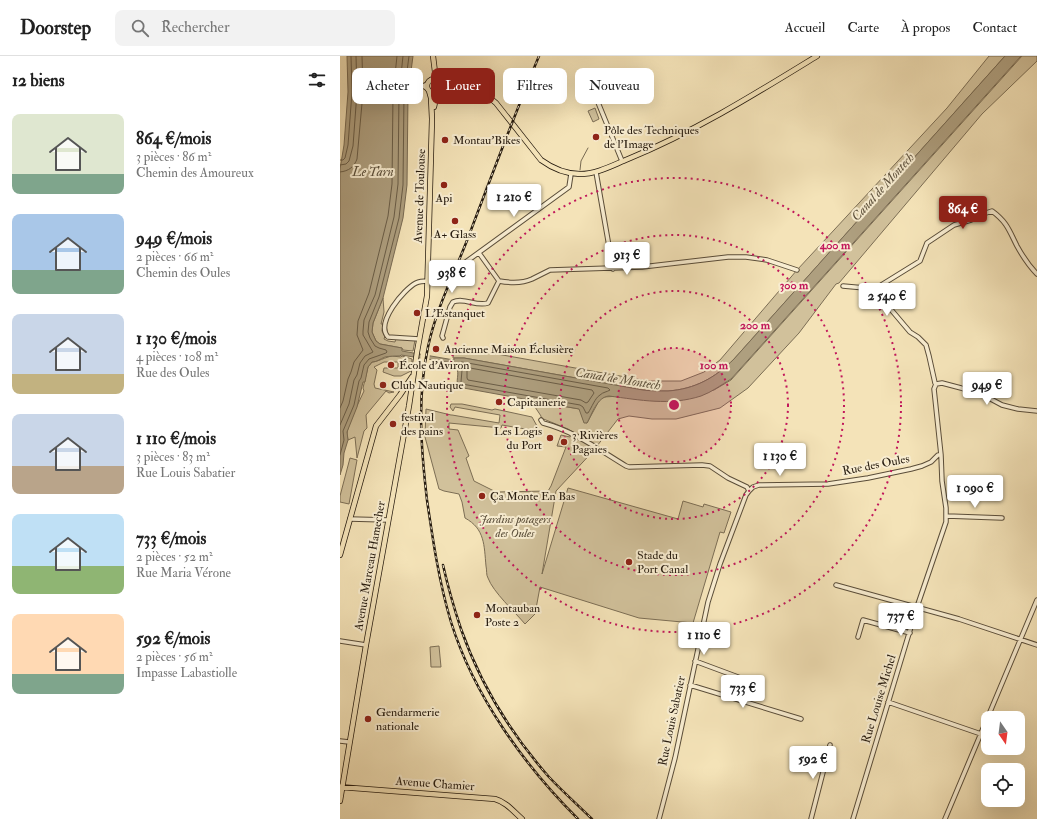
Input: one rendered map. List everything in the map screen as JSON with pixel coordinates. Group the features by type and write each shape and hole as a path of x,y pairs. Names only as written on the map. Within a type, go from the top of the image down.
{"main road":[{"path":"495,102 541,160 550,167 571,174 588,174 596,172 685,134 728,110 817,56"},
{"name":"Avenue de Toulouse","path":"433,58 435,68"},
{"name":"Avenue de Toulouse","path":"415,370 416,352 428,296 432,119 431,98 428,86 433,58"},
{"path":"431,82 428,86 431,90"},
{"name":"Avenue de Toulouse","path":"432,119 434,104"},
{"path":"340,555 376,426 398,398 415,370"},
{"name":"Avenue Marceau Hamecher","path":"340,801 341,787 415,370"},
{"path":"398,398 403,396 408,399 409,406"},
{"name":"Avenue Chamier","path":"341,787 495,799 506,804 522,819"}],"street":[{"path":"599,104 622,161"},
{"path":"596,172 613,269"},
{"path":"463,264 569,186 571,174"},
{"path":"843,286 876,289 920,261 927,243 954,225 992,211 1000,216 1009,229 1018,247 1037,274"},
{"path":"479,253 499,281 507,283 531,280 550,270 642,267 728,257 746,257 767,260 797,270"},
{"path":"419,339 388,336 385,334 385,327 388,314 411,286 417,282 428,281"},
{"path":"443,338 442,336 450,307 453,302 458,300 480,305 488,303 499,281"},
{"path":"876,289 877,293 910,332 926,345 932,374 936,384 934,388 941,455"},
{"path":"936,384 942,383 961,388 987,397 1002,405 1018,409 1037,410"},
{"path":"541,420 580,437 626,466 710,466 728,478 747,487 749,491"},
{"name":"Rue des Oules","path":"749,491 753,487 759,485 828,484 868,478 922,466 931,462 938,455 941,455"},
{"name":"Rue Louise Michel","path":"853,819 917,607 946,522 941,455"},
{"name":"Rue Louis Sabatier","path":"659,819 675,758 708,602 720,564 746,495 749,491"},
{"path":"946,516 1002,518"},
{"path":"350,519 388,520"},
{"path":"836,585 959,619 1037,645"},
{"path":"991,711 1037,600"},
{"path":"858,637 863,620 910,633"},
{"path":"340,641 366,645"},
{"path":"695,661 746,680"},
{"path":"690,684 801,719"},
{"path":"888,702 981,734 945,819"},
{"path":"340,741 349,742"},
{"path":"811,819 830,745"}],"green space":[{"path":"989,56 1005,56 734,359 712,377 696,385 678,390 649,391 464,358 453,358 454,350 497,354 648,381 681,381 704,372 720,360 797,270 947,108"},
{"path":"1022,56 1037,56 1037,61 982,114 839,283 836,284 799,333 748,388 720,408 676,419 652,419 629,416 618,419 597,446 568,429 541,418 531,401 580,409 584,422 587,423 600,399 604,397 714,390 731,380"},
{"path":"595,108 599,119 593,122 588,111"},
{"path":"383,298 384,312 381,324 383,324 382,331 385,336 384,339 395,342 396,338 415,340 413,351 380,344 376,341 372,332 373,323"},
{"path":"392,356 402,356 412,359 411,371 401,376 394,376 383,372 384,368 398,368 398,362 384,362 374,367 377,370 374,384 375,388 394,392 389,393 386,391 366,415 367,428 364,431 357,458 355,437 348,440 347,434 351,419 364,391 363,388 368,367 372,362"},
{"name":"Jardins potagers des Oules","path":"451,404 462,404 492,410 495,409 532,417 537,426 537,431 502,425 501,428 449,423 449,429 458,430 469,456 466,458 474,481 496,492 548,491 566,447 557,446 561,435 570,437 572,433 596,448 556,491 542,574 568,488 678,519 683,501 703,507 704,504 731,512 724,533 720,532 693,623 639,618 540,587 535,614 525,624 499,596 491,584 487,575 484,544 480,532 472,522 465,518 459,494 439,489 425,437 426,409 499,423 500,415 455,407 453,411 450,407"},
{"path":"350,458 357,460 349,504 340,502 340,496"},
{"path":"439,646 441,667 431,667 430,647"}],"water":[{"name":"Le Tarn","path":"347,56 413,56 411,68 352,68 352,104 408,104 407,185 403,218 383,298 373,323 372,332 376,341 380,344 402,348 402,351 454,360 454,358 464,358 643,390 668,391 696,385 712,377 727,366 1005,56 1021,56 731,379 701,396 678,401 655,401 609,396 605,397 595,406 587,423 584,423 579,409 458,387 458,372 453,363 401,355 385,357 372,362 368,367 357,407 347,432 348,440 340,475 340,169 344,145 348,92"}],"pier":[{"path":"421,353 430,354 429,361 420,360"}],"waterway":[{"path":"580,170 581,161 588,148"}],"railway":[{"path":"539,56 468,238 440,305 428,347 422,385 421,423 427,500 437,561 451,622 461,649 487,703 503,728 539,776 578,819"},
{"path":"443,565 461,629 477,669 509,726 535,761 554,783 592,819"}],"place":[{"name":"Pôle des Techniques de l'Image","path":"596,137"},
{"name":"Montau'Bikes","path":"445,140"},
{"name":"Api","path":"444,185"},
{"name":"A+ Glass","path":"455,221"},
{"name":"L'Estanquet","path":"417,313"},
{"name":"Ancienne Maison Éclusière","path":"436,349"},
{"name":"École d'Aviron","path":"391,365"},
{"name":"Club Nautique","path":"383,385"},
{"name":"Capitainerie","path":"499,402"},
{"name":"festival des pains","path":"393,424"},
{"name":"Les Logis du Port","path":"550,438"},
{"name":"3 Rivières Pagaies","path":"564,442"},
{"name":"Ça Monte En Bas","path":"482,496"},
{"name":"Stade du Port Canal","path":"629,562"},
{"name":"Montauban Poste 2","path":"477,615"},
{"name":"Gendarmerie nationale","path":"368,719"}],"water label":[{"name":"Canal de Montech","path":"883,187"},
{"name":"Canal de Montech","path":"618,379"}]}
